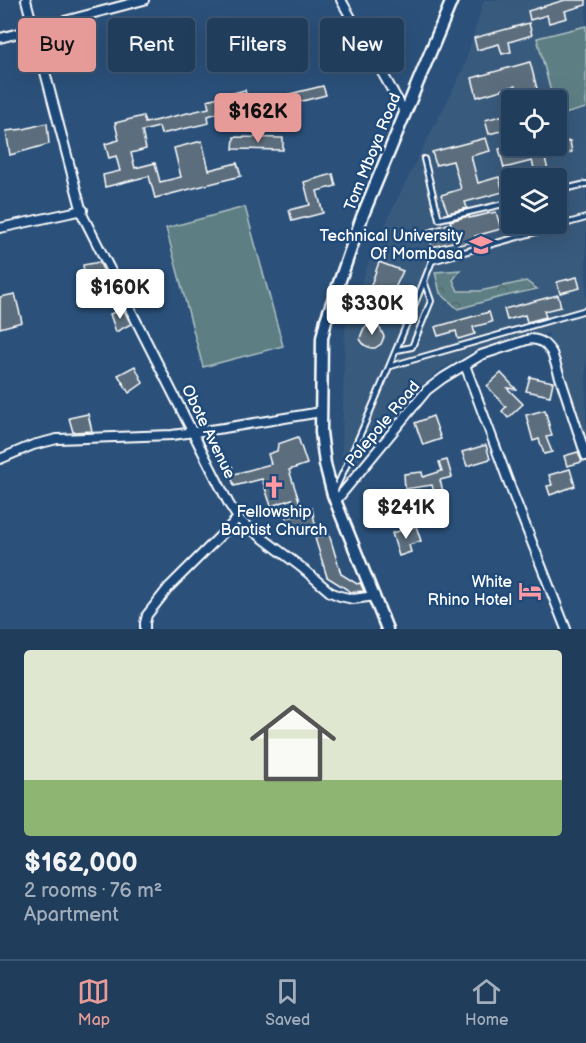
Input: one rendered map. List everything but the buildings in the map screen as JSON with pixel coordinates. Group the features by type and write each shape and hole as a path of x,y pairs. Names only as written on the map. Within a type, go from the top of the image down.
{"main road":[{"name":"Tom Mboya Road","path":"387,629 334,498 325,464 321,432 322,338 326,320 362,217 452,0"}],"street":[{"name":"Obote Avenue","path":"26,0 30,18"},
{"path":"77,18 144,0"},
{"path":"341,0 405,113"},
{"path":"0,38 18,34"},
{"name":"Obote Avenue","path":"44,72 83,216 229,504 238,518 330,592 352,599 375,596"},
{"path":"0,228 82,210"},
{"name":"Polepole Road","path":"334,498 428,390 443,378 482,355 530,339 545,344 552,353 586,456"},
{"path":"465,365 566,629"},
{"path":"0,459 33,445 57,439 194,433 321,411"},
{"path":"146,629 147,615 169,587 238,518"}],"lane":[{"path":"424,159 439,219 501,205"},
{"path":"567,188 586,184"},
{"path":"334,498 432,261 586,218"},
{"path":"396,351 412,346 431,301 424,281"},
{"path":"390,366 586,310"}],"shaded area":[{"name":"Technical University Of Mombasa","path":"484,0 586,0 586,450 548,333 510,340 474,351 438,371 409,397 341,484 345,329 367,267 395,203 463,70"}],"green space":[{"path":"586,26 586,108 567,113 567,90 550,90 537,38"},
{"path":"245,207 283,346 203,367 166,228"},
{"path":"460,270 453,280 458,291 480,291 526,281 537,289 458,309 440,293 435,272"}],"place":[{"name":"Technical University Of Mombasa","path":"481,245"},
{"name":"Fellowship Baptist Church","path":"274,487"},
{"name":"White Rhino Hotel","path":"530,591"}]}
